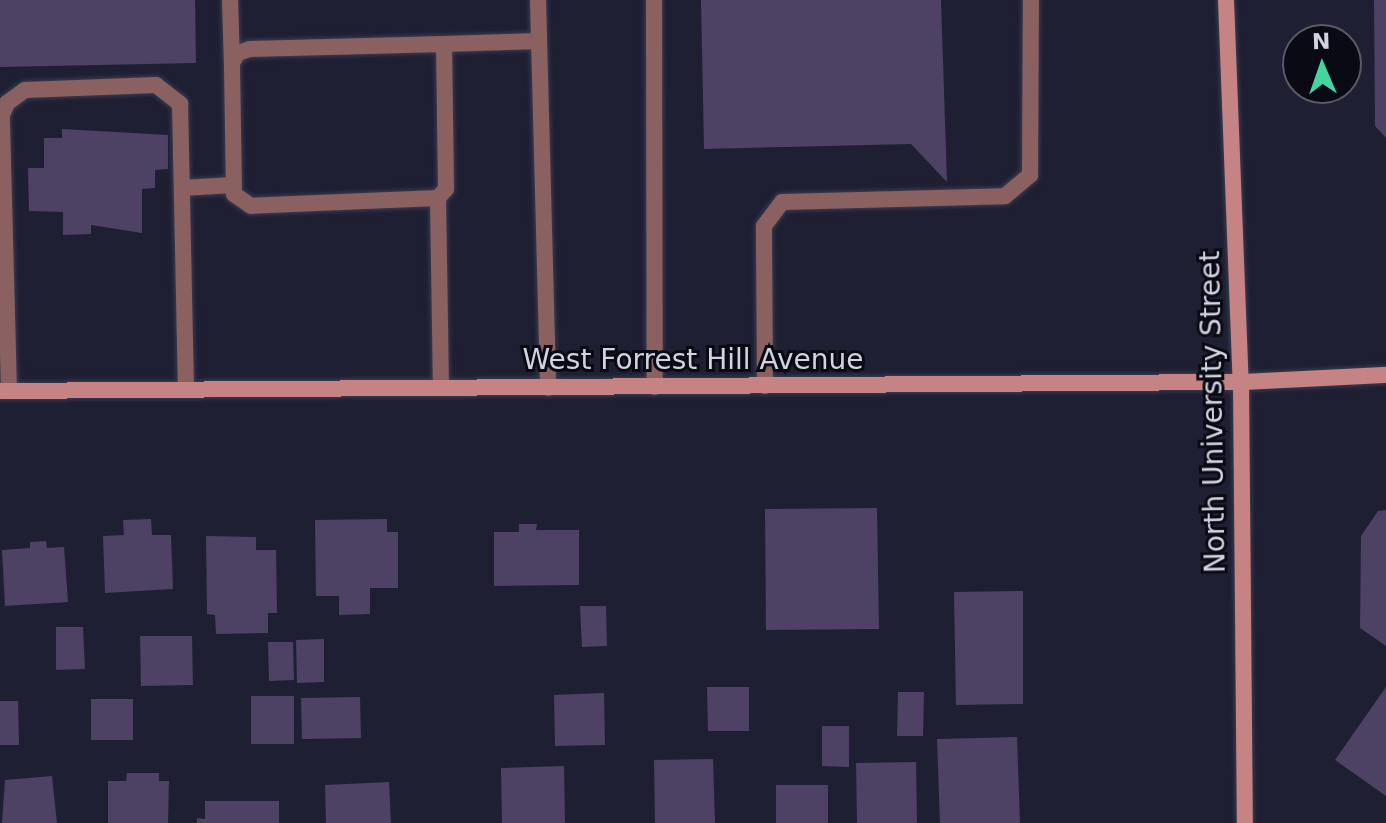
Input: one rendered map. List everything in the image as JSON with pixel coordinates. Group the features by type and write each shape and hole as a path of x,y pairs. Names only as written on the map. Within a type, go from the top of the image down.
{"main road":[{"name":"North University Street","path":"1226,0 1241,382 1245,823"},
{"name":"West Forrest Hill Avenue","path":"4,391 1241,382 1386,375"}],"lane":[{"path":"230,0 234,194 251,206 438,198"},
{"path":"538,0 548,388"},
{"path":"654,0 655,387"},
{"path":"765,386 764,226 782,202 1005,196 1030,175 1031,0"},
{"path":"232,63 238,53 250,49 539,41"},
{"path":"441,388 438,198 446,189 444,44"},
{"path":"4,391 1,115 7,103 25,90 156,85 180,104 186,390"},
{"path":"182,188 234,185"}],"building":[{"path":"0,0 195,0 196,63 0,67"},
{"path":"701,0 941,0 947,182 911,144 704,149"},
{"path":"1374,0 1386,0 1386,138 1375,126"},
{"path":"62,129 168,135 168,169 155,170 155,188 142,189 142,233 91,225 91,234 63,235 63,212 29,211 28,168 44,168 44,138 62,138"},
{"path":"877,508 879,629 766,630 765,509"},
{"path":"1386,510 1386,646 1360,628 1361,536 1378,511"},
{"path":"151,519 152,535 171,535 173,589 105,593 103,536 124,535 123,520"},
{"path":"387,519 387,532 398,532 398,588 370,588 370,614 339,615 339,596 316,596 315,520"},
{"path":"519,524 537,524 536,530 579,530 579,585 494,586 494,532 519,532"},
{"path":"206,536 256,537 256,550 276,550 277,613 268,613 268,633 216,634 215,615 207,614"},
{"path":"46,541 47,548 64,547 68,602 5,606 2,550 30,548 30,542"},
{"path":"1023,591 1023,704 956,705 954,592"},
{"path":"580,606 606,606 607,646 582,647"},
{"path":"56,627 83,627 85,669 56,670"},
{"path":"140,636 192,636 193,685 141,686"},
{"path":"324,639 324,682 297,683 296,640"},
{"path":"268,642 293,642 294,680 269,681"},
{"path":"707,687 749,687 749,731 708,731"},
{"path":"1386,687 1386,796 1335,760"},
{"path":"898,692 924,692 923,736 897,736"},
{"path":"604,693 605,745 555,746 554,695"},
{"path":"251,696 294,696 294,744 251,744"},
{"path":"360,697 361,738 302,739 301,698"},
{"path":"91,699 133,699 133,740 91,740"},
{"path":"0,701 18,701 19,745 0,745"},
{"path":"822,726 849,726 849,767 822,766"},
{"path":"1017,737 1020,823 940,823 937,739"},
{"path":"713,759 715,823 655,823 654,760"},
{"path":"916,762 917,823 857,823 856,763"},
{"path":"564,766 565,823 502,823 501,768"},
{"path":"127,773 159,773 159,781 169,781 168,823 108,823 108,781 126,781"},
{"path":"52,776 57,823 2,823 5,780"},
{"path":"389,782 391,823 326,823 325,785"},
{"path":"776,785 828,785 828,823 776,823"},
{"path":"205,801 279,801 279,823 197,823 197,818 205,819"}]}
